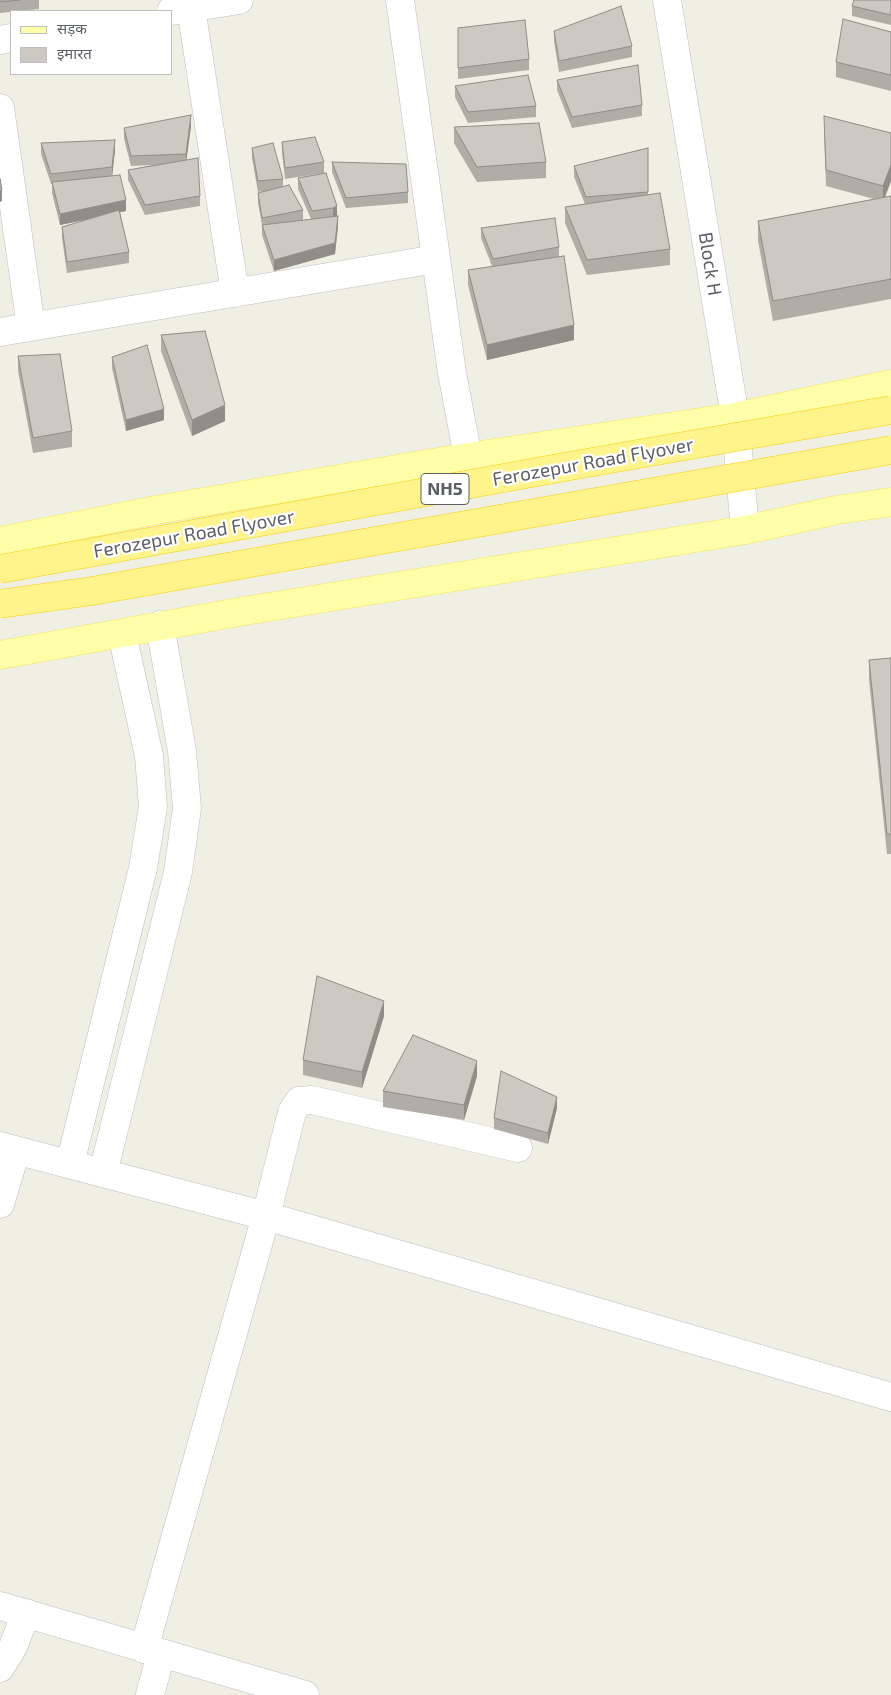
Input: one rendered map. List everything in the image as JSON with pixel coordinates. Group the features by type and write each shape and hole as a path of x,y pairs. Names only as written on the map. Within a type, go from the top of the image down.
{"highway":[{"name":"Ferozepur Road Flyover","path":"0,570 581,464 891,410"},
{"name":"Ferozepur Road Flyover","path":"0,604 92,591 891,450"}],"main road":[{"path":"0,541 156,510 468,457 735,417 891,384"},
{"path":"0,655 122,634 160,625 745,530 837,510 891,502"}],"street":[{"path":"235,293 181,10 239,0"},
{"path":"400,0 452,372 468,457"},
{"name":"Block H","path":"667,0 735,417 745,530"},
{"path":"0,108 8,230 31,327"},
{"path":"0,332 436,259"},
{"path":"103,1173 178,872 187,808 182,751 160,625"},
{"path":"70,1164 143,868 153,807 149,756 122,634"},
{"path":"150,1695 152,1651 292,1112 299,1101 312,1100 518,1148"},
{"path":"0,1204 8,1148 266,1216 891,1397"},
{"path":"0,1606 291,1693"},
{"path":"0,1668 14,1647 26,1613"}],"building":[{"path":"0,0 20,0 0,2"},
{"path":"854,0 891,0 891,15 852,6"},
{"path":"621,6 632,46 559,61 554,31"},
{"path":"843,19 891,32 891,75 836,62"},
{"path":"525,20 529,59 458,68 458,28"},
{"path":"638,65 642,105 572,117 557,80"},
{"path":"528,75 536,106 468,112 455,86"},
{"path":"191,115 186,154 131,156 124,128"},
{"path":"824,116 891,133 891,165 883,186 826,170"},
{"path":"539,123 546,162 477,167 454,127"},
{"path":"315,137 324,162 285,168 282,142"},
{"path":"115,140 112,167 51,174 41,143"},
{"path":"273,143 283,179 258,181 252,148"},
{"path":"648,148 648,192 586,197 574,166"},
{"path":"198,158 200,196 145,205 128,170"},
{"path":"332,162 406,164 408,192 346,198"},
{"path":"326,173 337,206 312,211 298,178"},
{"path":"120,175 126,200 60,214 52,182"},
{"path":"289,185 303,210 262,218 258,193"},
{"path":"660,193 670,249 587,260 565,207"},
{"path":"891,196 891,279 773,301 758,221"},
{"path":"119,210 129,252 67,262 62,227"},
{"path":"338,216 335,243 274,260 262,225"},
{"path":"555,218 559,247 493,259 481,228"},
{"path":"564,256 574,325 487,345 468,270"},
{"path":"205,331 225,405 192,420 161,335"},
{"path":"147,345 164,409 126,420 112,357"},
{"path":"60,354 72,431 33,438 18,356"},
{"path":"891,658 891,834 887,834 869,660"},
{"path":"317,976 384,1001 362,1072 303,1060"},
{"path":"413,1035 477,1061 464,1105 383,1091"},
{"path":"501,1071 557,1097 548,1133 494,1118"}]}
